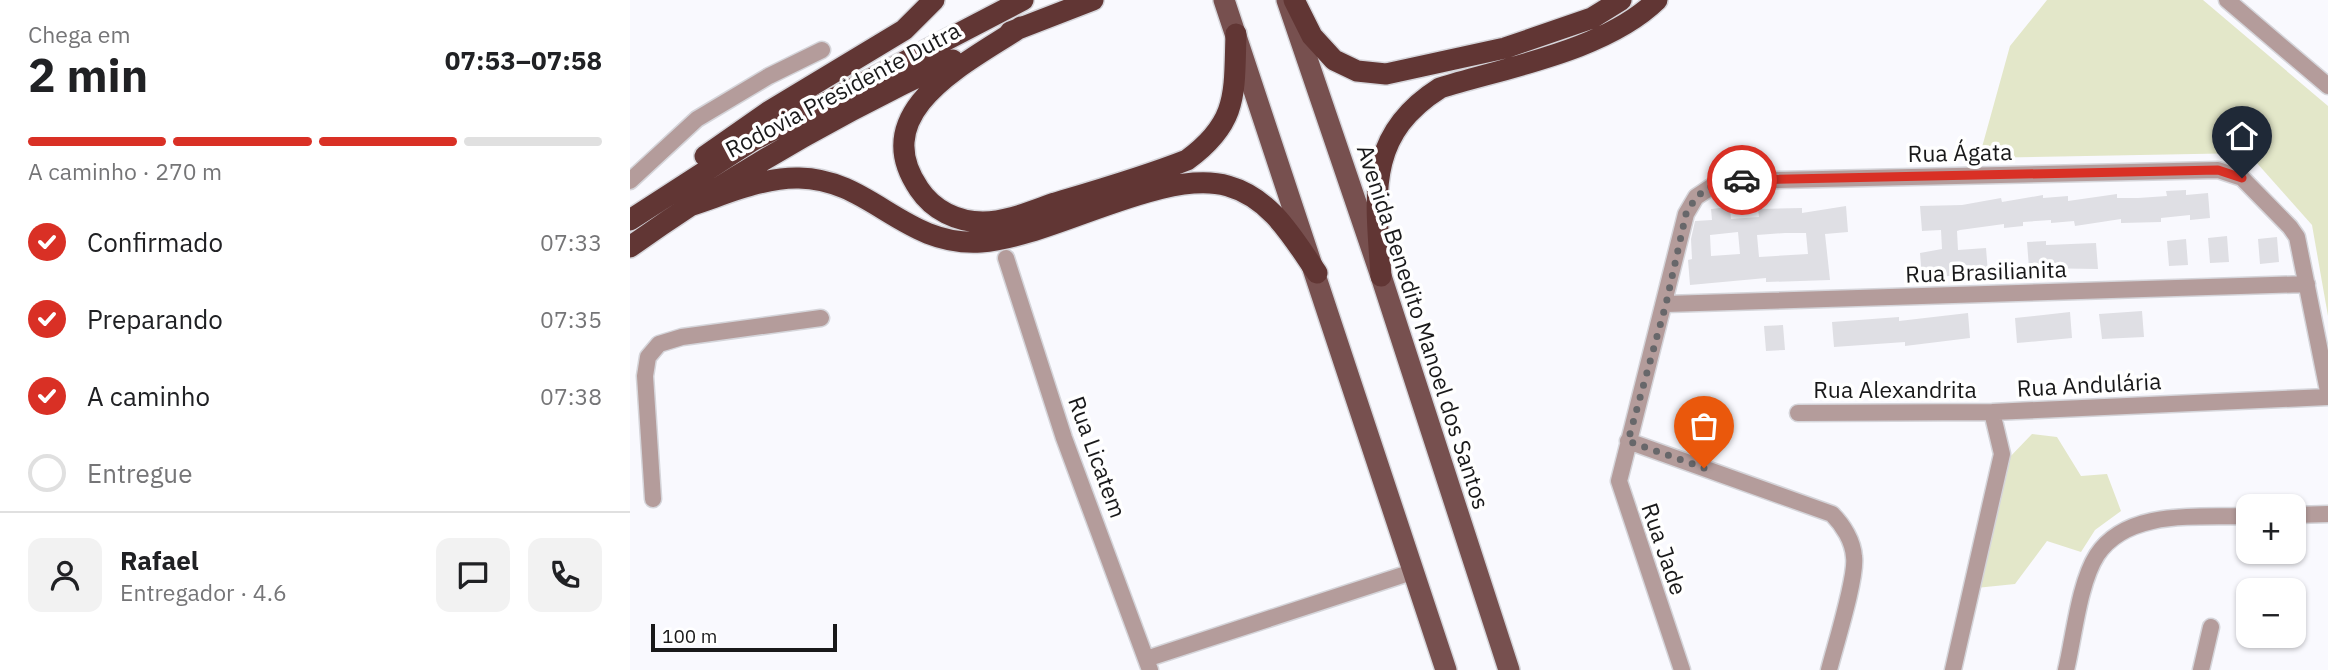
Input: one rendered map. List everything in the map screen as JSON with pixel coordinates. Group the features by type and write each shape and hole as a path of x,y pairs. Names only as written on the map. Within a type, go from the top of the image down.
{"highway":[{"path":"630,219 730,138 904,30 934,0"},
{"name":"Rodovia Presidente Dutra","path":"630,219 752,141 1023,0"},
{"name":"Rodovia Presidente Dutra","path":"630,247 686,207 829,122 1021,27 1093,0"},
{"path":"1294,0 1312,36 1334,60 1357,71 1386,74 1505,47 1592,18 1621,0"},
{"path":"1381,276 1376,189 1378,172 1386,145 1399,122 1418,102 1440,88 1606,36 1634,20 1657,0"},
{"path":"1021,27 937,83 920,99 909,120 905,142 912,176 932,204 963,220 998,221 1187,160 1208,145 1230,114 1236,34"},
{"path":"686,207 769,181 813,179 854,191 923,233 954,241 978,242 1012,235 1174,186 1215,183 1241,191 1265,205 1283,225 1317,273"}],"main road":[{"path":"1224,0 1317,273 1446,670"},
{"name":"Avenida Benedito Manoel dos Santos","path":"1287,0 1381,276 1509,670"}],"street":[{"path":"2227,0 2328,86"},
{"path":"630,181 697,119 769,76 822,50"},
{"name":"Rua Ágata","path":"1628,441 1666,304 1686,214 1696,197 1710,187 1738,181 2218,170 2242,178 2290,227 2301,247 2328,391"},
{"name":"Rua Licatem","path":"1006,257 1064,438 1148,665"},
{"name":"Rua Brasilianita","path":"1666,304 2307,284"},
{"path":"653,499 645,376 648,357 659,344 682,337 821,318"},
{"name":"Rua Andulária","path":"1952,670 2002,454 1992,412 2328,397"},
{"name":"Rua Alexandrita","path":"1798,413 1992,412"},
{"path":"1628,441 1832,514 1848,537 1854,565 1829,670"},
{"name":"Rua Jade","path":"1628,441 1619,481 1622,498 1682,670"},
{"path":"2306,515 2328,514"},
{"path":"2066,670 2087,582 2096,557 2109,540 2145,522 2236,517"},
{"path":"1148,665 1412,572"},
{"path":"2200,670 2211,627"}],"green space":[{"path":"2047,0 2203,0 2328,106 2328,316 2312,225 2248,153 1979,158 2010,46"},
{"path":"2032,434 2057,437 2081,476 2107,474 2121,511 2095,530 2081,552 2047,541 2015,584 1976,588 2006,461"}],"building":[{"path":"2186,190 2186,195 2208,193 2210,218 2190,220 2190,215 2161,218 2161,222 2121,223 2121,219 2075,226 2074,221 2051,223 2051,220 2023,222 2023,226 2004,228 2004,224 1960,230 1957,231 1958,250 1986,248 1988,273 1922,278 1920,253 1942,249 1941,230 1922,231 1920,206 1962,205 2001,198 2002,202 2043,195 2043,198 2068,196 2068,201 2117,194 2117,198 2138,198 2167,196 2166,191"},
{"path":"1846,206 1848,232 1825,234 1830,280 1766,282 1766,278 1690,285 1688,260 1692,259 1691,239 1695,221 1712,220 1711,209 1730,207 1731,219 1759,217 1758,209 1802,208 1802,213","holes":["1738,232 1740,254 1711,256 1710,235","1806,233 1808,254 1759,257 1757,235"]},
{"path":"2227,236 2229,262 2210,263 2208,238"},
{"path":"2277,237 2279,262 2260,264 2258,239"},
{"path":"2186,239 2188,265 2169,266 2167,241"},
{"path":"2046,241 2046,245 2096,243 2098,269 2029,268 2027,242"},
{"path":"2142,311 2144,337 2102,339 2099,314"},
{"path":"2070,312 2072,338 2017,343 2015,318"},
{"path":"1968,313 1970,338 1905,346 1905,342 1834,347 1832,322 1899,317 1899,321"},
{"path":"1783,325 1785,350 1766,351 1764,326"}],"way so far":[{"path":"1704,468 1628,441 1666,304 1680,230 1686,214 1696,197 1710,187 1742,180"}],"route":[{"path":"1742,180 2218,170 2232,172 2242,178"}]}
